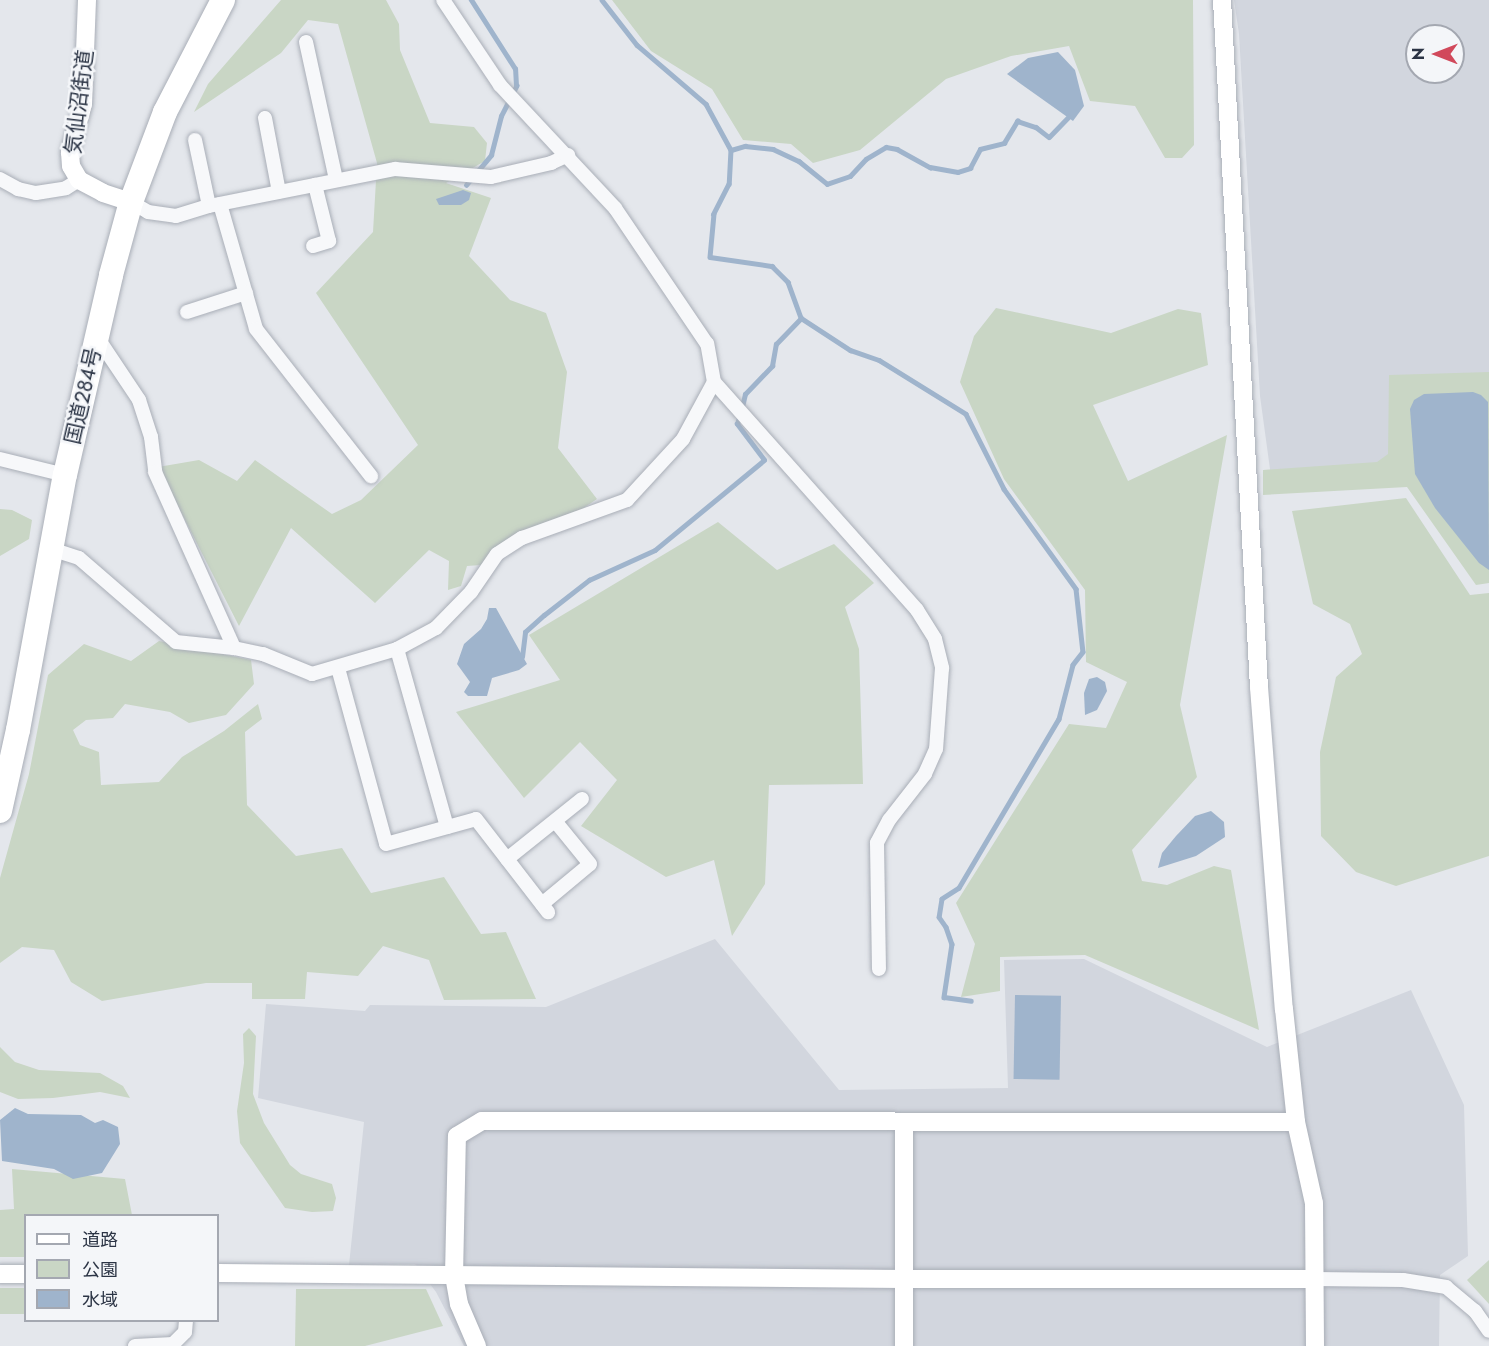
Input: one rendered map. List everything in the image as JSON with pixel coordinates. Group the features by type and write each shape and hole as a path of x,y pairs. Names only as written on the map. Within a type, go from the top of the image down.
{"highway":[{"name":"国道284号","path":"0,811 18,730 65,475 131,202 165,112 223,0"}],"street":[{"name":"気仙沼街道","path":"87,0 82,104 70,152 71,166 79,180 103,193 131,202"},
{"path":"443,0 500,85 568,155 615,208 670,286 707,344 714,382 918,610 936,639 942,668 936,749 926,774 889,820 877,843 879,969"},
{"path":"1222,0 1258,687 1283,997 1296,1122 1314,1203 1315,1346"},
{"path":"306,42 336,180"},
{"path":"265,118 279,192"},
{"path":"195,140 256,329 371,476"},
{"path":"131,202 148,212 176,216 215,205 395,169 491,177 551,163 568,155"},
{"path":"0,179 18,189 36,193 66,189 79,180"},
{"path":"313,246 329,241 315,185"},
{"path":"187,312 246,293"},
{"path":"97,337 139,400 151,437 155,472 234,648"},
{"path":"51,549 79,558 176,642 234,648 262,654 312,674 338,668 397,649 436,628 471,592 497,554 522,538 627,500 683,439 714,382"},
{"path":"0,459 65,475"},
{"path":"397,649 447,827"},
{"path":"338,668 386,844 476,819 545,908 590,864 555,821"},
{"path":"507,859 582,799"},
{"path":"477,1346 459,1304 454,1276 457,1136 482,1121 1296,1122"},
{"path":"904,1122 904,1346"},
{"path":"219,1273 904,1279 1403,1280 1446,1287 1475,1311 1489,1331"},
{"path":"0,1274 24,1274"},
{"path":"135,1346 172,1344 185,1332 186,1322"}],"shaded area":[{"path":"1234,0 1489,0 1489,582 1413,484 1273,491 1260,396 1239,34"},
{"path":"715,939 839,1090 1008,1088 1004,960 1084,959 1267,1047 1411,990 1464,1105 1468,1256 1440,1275 1439,1346 464,1346 436,1292 415,1264 349,1265 364,1122 258,1098 266,1004 365,1011 370,1005 546,1007"}],"green space":[{"path":"281,0 386,0 399,24 400,50 430,123 474,127 487,143 485,161 446,183 491,198 469,256 510,300 546,313 567,372 558,448 597,499 570,517 516,535 481,565 467,566 461,586 448,590 449,561 429,550 375,603 291,528 239,626 158,467 199,460 237,481 255,460 332,514 361,500 418,445 316,293 373,232 377,163 338,24 308,20 281,53 194,112 208,84"},
{"path":"612,0 1193,0 1194,145 1182,158 1165,158 1135,106 1090,101 1069,46 1011,56 946,79 860,150 813,163 791,144 743,140 712,89 651,51"},
{"path":"996,308 1111,333 1178,309 1201,313 1208,365 1093,405 1128,481 1227,435 1180,705 1197,777 1132,850 1142,881 1167,885 1214,866 1231,870 1259,1030 1085,955 1000,957 1000,991 961,997 975,944 956,903 1069,724 1106,728 1127,682 1086,662 1085,590 1004,479 960,382 974,336"},
{"path":"1489,372 1489,583 1476,585 1407,487 1263,495 1263,470 1377,462 1388,454 1389,375"},
{"path":"1406,498 1470,595 1489,593 1489,856 1396,886 1356,872 1321,836 1320,752 1336,677 1362,654 1350,624 1313,604 1292,511"},
{"path":"0,509 12,510 32,520 29,539 0,556"},
{"path":"718,522 777,570 834,544 874,583 845,607 859,649 863,784 769,785 765,884 732,936 714,860 666,877 581,826 617,780 580,742 524,798 456,712 560,680 529,635"},
{"path":"159,641 251,660 254,684 226,715 189,723 170,712 125,704 113,718 86,720 73,730 80,745 99,752 101,785 159,782 182,757 224,731 258,704 262,719 245,732 247,805 296,856 342,848 371,893 444,877 481,934 506,932 536,999 444,1000 429,960 383,946 358,976 307,972 305,999 252,999 252,983 206,983 102,1001 71,982 54,950 22,947 0,963 0,878 29,774 48,675 84,644 131,661"},
{"path":"249,1028 256,1036 253,1094 264,1123 290,1165 301,1174 332,1184 336,1198 333,1211 312,1212 285,1208 240,1143 237,1111 244,1063 243,1034"},
{"path":"0,1047 15,1062 39,1070 100,1073 123,1086 130,1098 100,1092 53,1098 18,1099 0,1092"},
{"path":"12,1169 125,1179 132,1214 24,1214 24,1257 0,1257 0,1210 14,1209"},
{"path":"1489,1260 1489,1304 1467,1280"},
{"path":"0,1288 24,1288 24,1314 0,1314"},
{"path":"296,1289 426,1289 443,1326 365,1346 295,1346"}],"water":[{"path":"1058,52 1075,70 1084,106 1073,121 1007,74 1028,58"},
{"path":"463,190 471,193 469,200 461,205 439,205 436,199"},
{"path":"1473,392 1481,395 1488,402 1489,570 1479,563 1435,508 1415,474 1410,409 1414,400 1424,394"},
{"path":"489,608 496,608 527,664 519,670 492,678 487,696 468,696 464,692 470,682 457,664 464,644 481,629 487,619"},
{"path":"1097,677 1105,682 1107,691 1097,710 1085,715 1084,693 1089,679"},
{"path":"1211,811 1224,822 1225,837 1196,856 1158,868 1162,853 1176,836 1195,816"},
{"path":"1015,995 1061,996 1060,1080 1014,1079"},
{"path":"15,1108 28,1114 81,1115 95,1123 103,1120 118,1127 120,1144 102,1173 73,1179 54,1169 2,1161 0,1120"}],"waterway":[{"path":"466,185 491,155 501,116 516,86 515,69 471,0"},
{"path":"602,0 637,45 706,104 731,150 729,184 714,214 710,257 772,266 788,282 801,318 850,350 879,360 966,414 1004,489 1076,589 1083,652 1073,665 1059,719 959,888 942,899 939,917 946,927 952,944 944,997 971,1001"},
{"path":"731,150 745,146 773,149 799,161 827,184 850,176 866,159 886,147 897,149 930,167 958,172 970,168 980,149 1004,143 1017,121 1036,127 1049,137 1068,117"},
{"path":"742,407 745,394 772,366 776,344 801,318"},
{"path":"522,657 525,632 544,615 589,580 655,550 764,460 737,424 740,415"}]}
